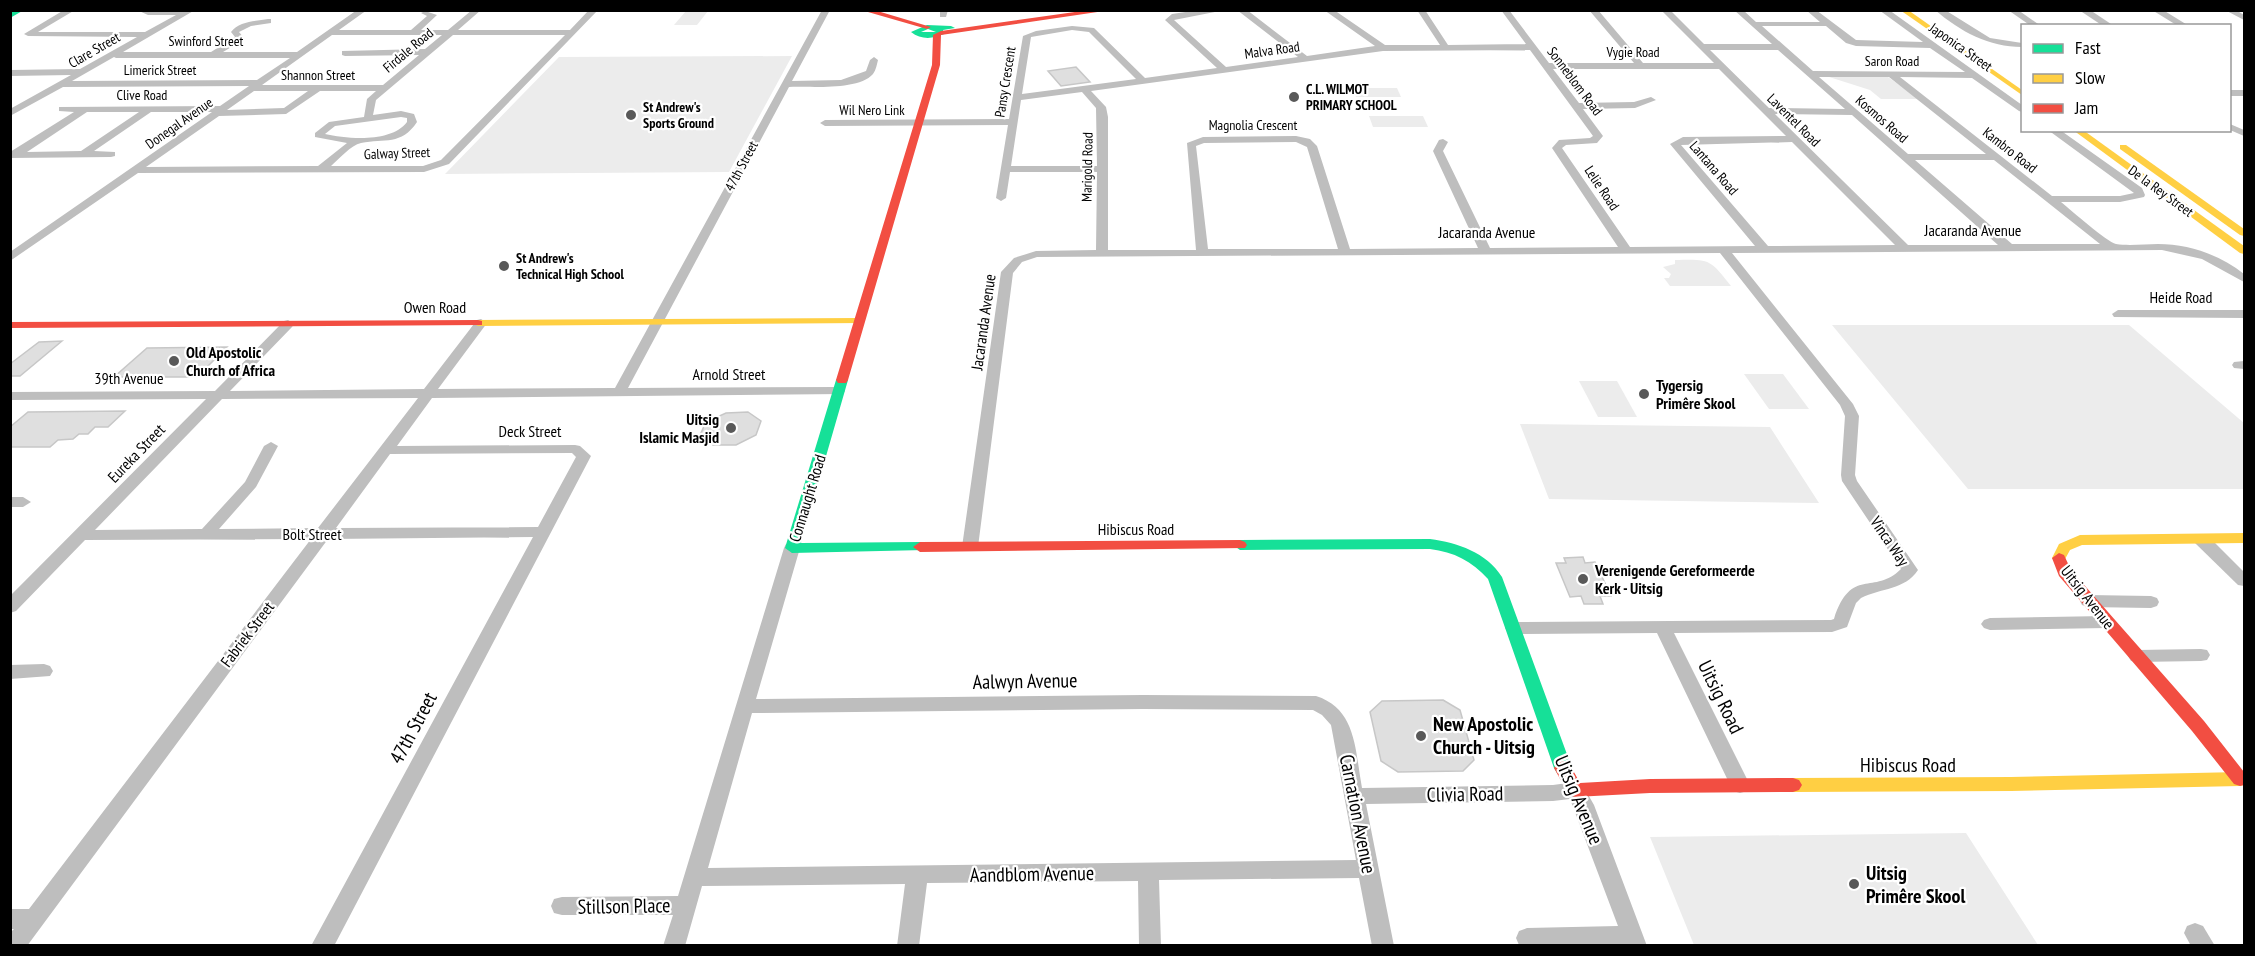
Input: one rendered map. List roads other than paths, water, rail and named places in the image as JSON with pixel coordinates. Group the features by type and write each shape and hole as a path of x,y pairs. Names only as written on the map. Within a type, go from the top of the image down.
{"street":[{"path":"10,16 21,10"},
{"path":"71,10 28,34 149,35"},
{"path":"141,10 148,13 189,12"},
{"name":"Donegal Avenue","path":"10,258 363,10"},
{"name":"Firdale Road","path":"368,118 370,101 477,10"},
{"name":"Galway Street","path":"135,170 424,169 443,164 594,10"},
{"name":"47th Street","path":"658,322 826,10"},
{"path":"864,10 930,32 1108,10"},
{"path":"1221,10 1175,16 1169,20 1225,70"},
{"path":"1241,10 1306,59"},
{"path":"1328,10 1383,48"},
{"path":"1421,10 1445,47"},
{"name":"Sonneblom Road","path":"1504,10 1598,137 1590,141 1560,143"},
{"path":"1593,10 1641,66"},
{"name":"Laventel Road","path":"1665,10 1904,248"},
{"name":"Kosmos Road","path":"1738,10 2009,248"},
{"path":"1810,10 1849,41 1859,44 1931,45"},
{"name":"Japonica Street","path":"1883,10 2021,108"},
{"path":"1903,10 2021,92"},
{"path":"1920,10 2021,79"},
{"path":"1939,10 1986,41 2002,45 2021,45"},
{"path":"2012,10 2034,24"},
{"path":"2083,10 2107,24"},
{"path":"2156,10 2181,24"},
{"path":"2229,10 2244,18"},
{"name":"Clare Street","path":"10,113 189,12"},
{"path":"412,33 433,15 425,13"},
{"path":"214,54 240,38 236,30 249,24 268,21"},
{"path":"1753,24 1828,24"},
{"name":"Pansy Crescent","path":"1001,198 1025,39 1036,33 1078,28 1091,30 1143,81"},
{"name":"Connaught Road","path":"674,945 936,65 937,51 930,32"},
{"path":"331,33 573,33"},
{"name":"Malva Road","path":"1016,98 1383,48 1532,47"},
{"path":"1702,47 1780,47"},
{"path":"345,53 427,52"},
{"name":"Swinford Street","path":"113,55 300,54"},
{"path":"786,84 831,83 858,78 870,72 874,60"},
{"name":"Vygie Road","path":"1546,66 1720,66"},
{"path":"10,73 81,72"},
{"name":"Saron Road","path":"1810,74 1974,75"},
{"name":"Kambro Road","path":"1892,75 2111,247"},
{"name":"Limerick Street","path":"61,84 255,86"},
{"name":"Shannon Street","path":"255,86 384,88"},
{"name":"Clive Road","path":"62,109 286,111 318,88"},
{"name":"Marigold Road","path":"1084,89 1101,107 1102,252"},
{"path":"1576,106 1635,105 1651,100"},
{"path":"13,155 85,109"},
{"path":"82,155 149,109"},
{"path":"1766,111 1854,112"},
{"path":"406,114 412,118 409,127 397,136 357,139 323,138 318,135 332,124 368,118 406,114"},
{"name":"Wil Nero Link","path":"825,123 1013,122"},
{"path":"2049,199 2127,198 2138,197 2140,192 2056,132"},
{"name":"De la Rey Street","path":"2080,132 2244,251"},
{"name":"De la Rey Street","path":"2101,132 2244,233"},
{"path":"321,169 357,139"},
{"name":"Magnolia Crescent","path":"1202,252 1191,145 1203,140 1296,139 1306,141 1312,146 1345,251"},
{"name":"Lantana Road","path":"1764,249 1675,144 1683,140 1795,139"},
{"path":"1443,142 1438,151 1485,250"},
{"name":"Lelie Road","path":"1560,143 1558,150 1626,250"},
{"path":"13,155 111,154"},
{"path":"1905,157 1996,157"},
{"path":"1005,169 1101,169"},
{"name":"Jacaranda Avenue","path":"970,547 1007,272 1018,260 1036,254 2162,247 2192,252 2221,262 2244,279"},
{"name":"Vinca Way","path":"1514,628 1832,626 1841,623 1850,599 1859,593 1903,578 1910,570 1850,481 1848,475 1852,416 1846,404 1723,249"},
{"name":"Heide Road","path":"2118,314 2244,314"},
{"name":"Owen Road","path":"10,325 859,321"},
{"path":"619,393 658,322"},
{"name":"Fabriek Street","path":"14,945 481,323"},
{"name":"Eureka Street","path":"10,607 288,324"},
{"name":"Arnold Street","path":"428,393 838,392"},
{"name":"39th Avenue","path":"14,399 428,393"},
{"path":"206,534 251,484 272,446"},
{"name":"Deck Street","path":"385,450 575,449 581,451 585,456 584,459 544,532"},
{"name":"47th Street","path":"322,945 544,532"},
{"name":"Bolt Street","path":"81,535 544,532"},
{"name":"Uitsig Avenue","path":"2242,782 2220,752 2088,601 2060,566 2059,557 2066,545 2080,540 2244,538"},
{"path":"2200,539 2244,581"},
{"name":"Hibiscus Road","path":"792,548 1430,544 1450,547 1477,558"},
{"name":"Uitsig Avenue","path":"1477,558 1495,577 1565,773 1584,805 1634,940"},
{"path":"2088,601 2151,602"},
{"path":"1990,624 2106,622"},
{"name":"Uitsig Road","path":"1663,628 1740,785"},
{"path":"2137,656 2201,655"},
{"path":"10,672 44,671"},
{"name":"Aalwyn Avenue","path":"745,706 1306,702"},
{"name":"Carnation Avenue","path":"1306,702 1325,707 1340,722 1383,945"},
{"name":"Hibiscus Road","path":"1575,790 1596,787 1740,785 2242,782"},
{"name":"Clivia Road","path":"1355,795 1553,793 1575,790"},
{"name":"Aandblom Avenue","path":"695,877 1369,869"},
{"path":"1148,872 1150,945"},
{"path":"908,945 917,875"},
{"name":"Stillson Place","path":"562,906 686,905"},
{"path":"10,919 34,919"},
{"path":"1527,938 1634,940"}],"place":[{"name":"C.L. WILMOT PRIMARY SCHOOL","path":"1294,97"},
{"name":"St Andrew's Sports Ground","path":"631,115"},
{"name":"St Andrew's Technical High School","path":"504,266"},
{"name":"Old Apostolic Church of Africa","path":"174,361"},
{"name":"Tygersig Primêre Skool","path":"1644,394"},
{"name":"Uitsig Islamic Masjid","path":"731,428"},
{"name":"Verenigende Gereformeerde Kerk - Uitsig","path":"1583,579"},
{"name":"New Apostolic Church - Uitsig","path":"1421,736"},
{"name":"Uitsig Primêre Skool","path":"1854,884"}]}
